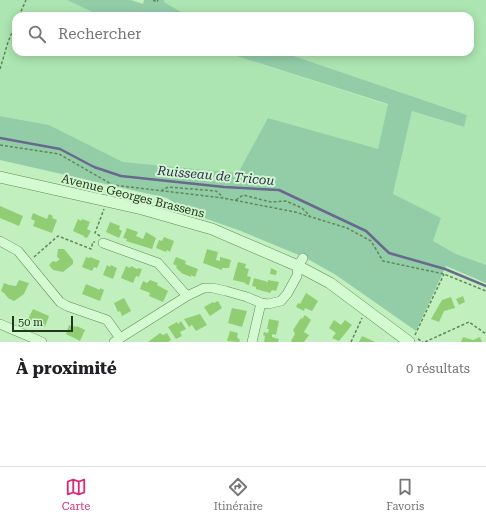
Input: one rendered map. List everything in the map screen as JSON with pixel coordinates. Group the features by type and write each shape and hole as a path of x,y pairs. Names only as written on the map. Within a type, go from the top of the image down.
{"street":[{"name":"Avenue Georges Brassens","path":"0,177 142,209 212,229 300,262 366,310 412,339"},
{"path":"0,241 18,251 60,302 67,306 107,320 117,340 187,296 204,288 213,288 247,297 261,304 281,301 287,294 297,276 300,262"},
{"path":"103,243 158,263 187,296"},
{"path":"252,342 261,304"},
{"path":"0,324 42,342"}],"path":[{"path":"21,12 26,0"},
{"path":"153,0 157,2 158,0"},
{"path":"0,69 12,32"},
{"path":"0,145 59,154 113,185 236,200 310,216 347,228 371,241 383,261 444,274 486,291"},
{"path":"161,191 168,186 216,191 223,198"},
{"path":"236,200 243,194 271,202 286,201 302,208 310,216"},
{"path":"28,262 58,236 91,249 93,242 103,243 102,237 95,233 107,201"},
{"path":"412,339 444,274"},
{"path":"351,342 366,310"},
{"path":"425,342 469,322 486,334"}],"green space":[{"path":"0,0 67,0 92,12 12,12 12,56 236,56 388,105 378,150 269,118 238,173 123,162 49,125 0,116"},
{"path":"67,0 131,0 143,4 144,0 164,0 164,2 181,12 92,12"},
{"path":"164,0 486,0 486,265 456,254 433,241 441,218 393,195 412,111 463,127 467,115 294,56 474,56 474,12 181,12 164,2"},
{"path":"237,56 294,56 467,115 464,127 412,111 393,194 441,218 433,241 456,254 486,265 486,283 446,266 416,331 336,275 306,258 241,231 190,213 167,198 0,160 0,116 49,125 123,162 238,173 268,118 378,149 388,104"}],"building":[{"path":"0,206 23,216 19,226 0,218"},
{"path":"33,213 47,219 49,214 53,216 52,218 57,220 52,233 33,226 35,221 31,219"},
{"path":"78,219 81,221 82,219 90,222 87,229 91,231 87,238 73,231"},
{"path":"110,222 120,226 119,229 122,231 119,238 106,232"},
{"path":"127,228 138,232 136,236 143,239 146,232 156,238 152,249 126,241 127,239 123,238"},
{"path":"164,237 174,241 170,252 156,248 159,240 162,241"},
{"path":"58,249 64,249 73,260 73,264 63,272 53,270 49,265 53,261 56,262 60,259 57,257"},
{"path":"207,249 218,252 216,260 220,261 220,257 231,260 229,268 222,268 222,270 203,263"},
{"path":"86,257 100,261 97,268 94,267 92,271 82,267"},
{"path":"176,257 186,261 185,264 198,269 195,277 181,273 176,268 177,266 173,264"},
{"path":"238,262 246,264 245,268 249,269 247,276 251,277 249,285 233,280"},
{"path":"107,265 117,268 113,279 103,275"},
{"path":"126,266 130,268 131,266 137,269 142,269 139,277 136,276 133,283 121,278"},
{"path":"271,268 277,271 276,275 270,274"},
{"path":"254,278 268,282 268,280 279,282 276,291 272,290 270,293 256,289 256,287 252,286"},
{"path":"19,280 29,283 24,294 14,301 8,298 1,291 4,283 16,286"},
{"path":"150,280 158,283 157,285 168,291 163,302 149,296 150,293 140,289 143,281 147,283"},
{"path":"86,284 100,290 100,288 104,290 100,301 82,294"},
{"path":"306,293 318,301 312,311 305,308 304,311 296,307 298,303 300,304"},
{"path":"463,296 465,302 459,305 456,299"},
{"path":"451,297 455,308 444,311 439,322 431,319 442,300"},
{"path":"124,298 131,311 122,316 120,311 118,312 114,303"},
{"path":"218,301 222,308 210,316 204,307"},
{"path":"232,308 247,311 242,327 228,323"},
{"path":"33,309 49,316 45,327 28,319"},
{"path":"200,314 207,325 196,331 192,325 189,327 184,319"},
{"path":"305,315 311,320 304,332 309,335 304,342 292,342 291,341 295,334 293,330 301,318 302,319"},
{"path":"269,319 279,321 276,335 272,334 272,337 279,339 278,342 264,342 265,336 263,335 264,332 268,333 269,329 267,329"},
{"path":"334,320 341,325 345,320 352,325 339,341 332,338 336,333 329,328"},
{"path":"181,321 186,329 180,332 182,336 176,339 168,327 177,322 178,324"},
{"path":"69,325 73,327 77,326 85,330 80,341 66,334"},
{"path":"230,331 238,333 237,337 240,340 239,342 227,341"},
{"path":"160,333 163,335 167,333 171,340 168,342 148,342"},
{"path":"362,336 375,342 359,342"},
{"path":"463,337 473,340 480,337 482,342 461,342"}],"waterway":[{"name":"Ruisseau de Tricou","path":"0,138 60,149 94,167 121,176 224,187 279,190 366,231 389,253 445,269 486,286"}]}
